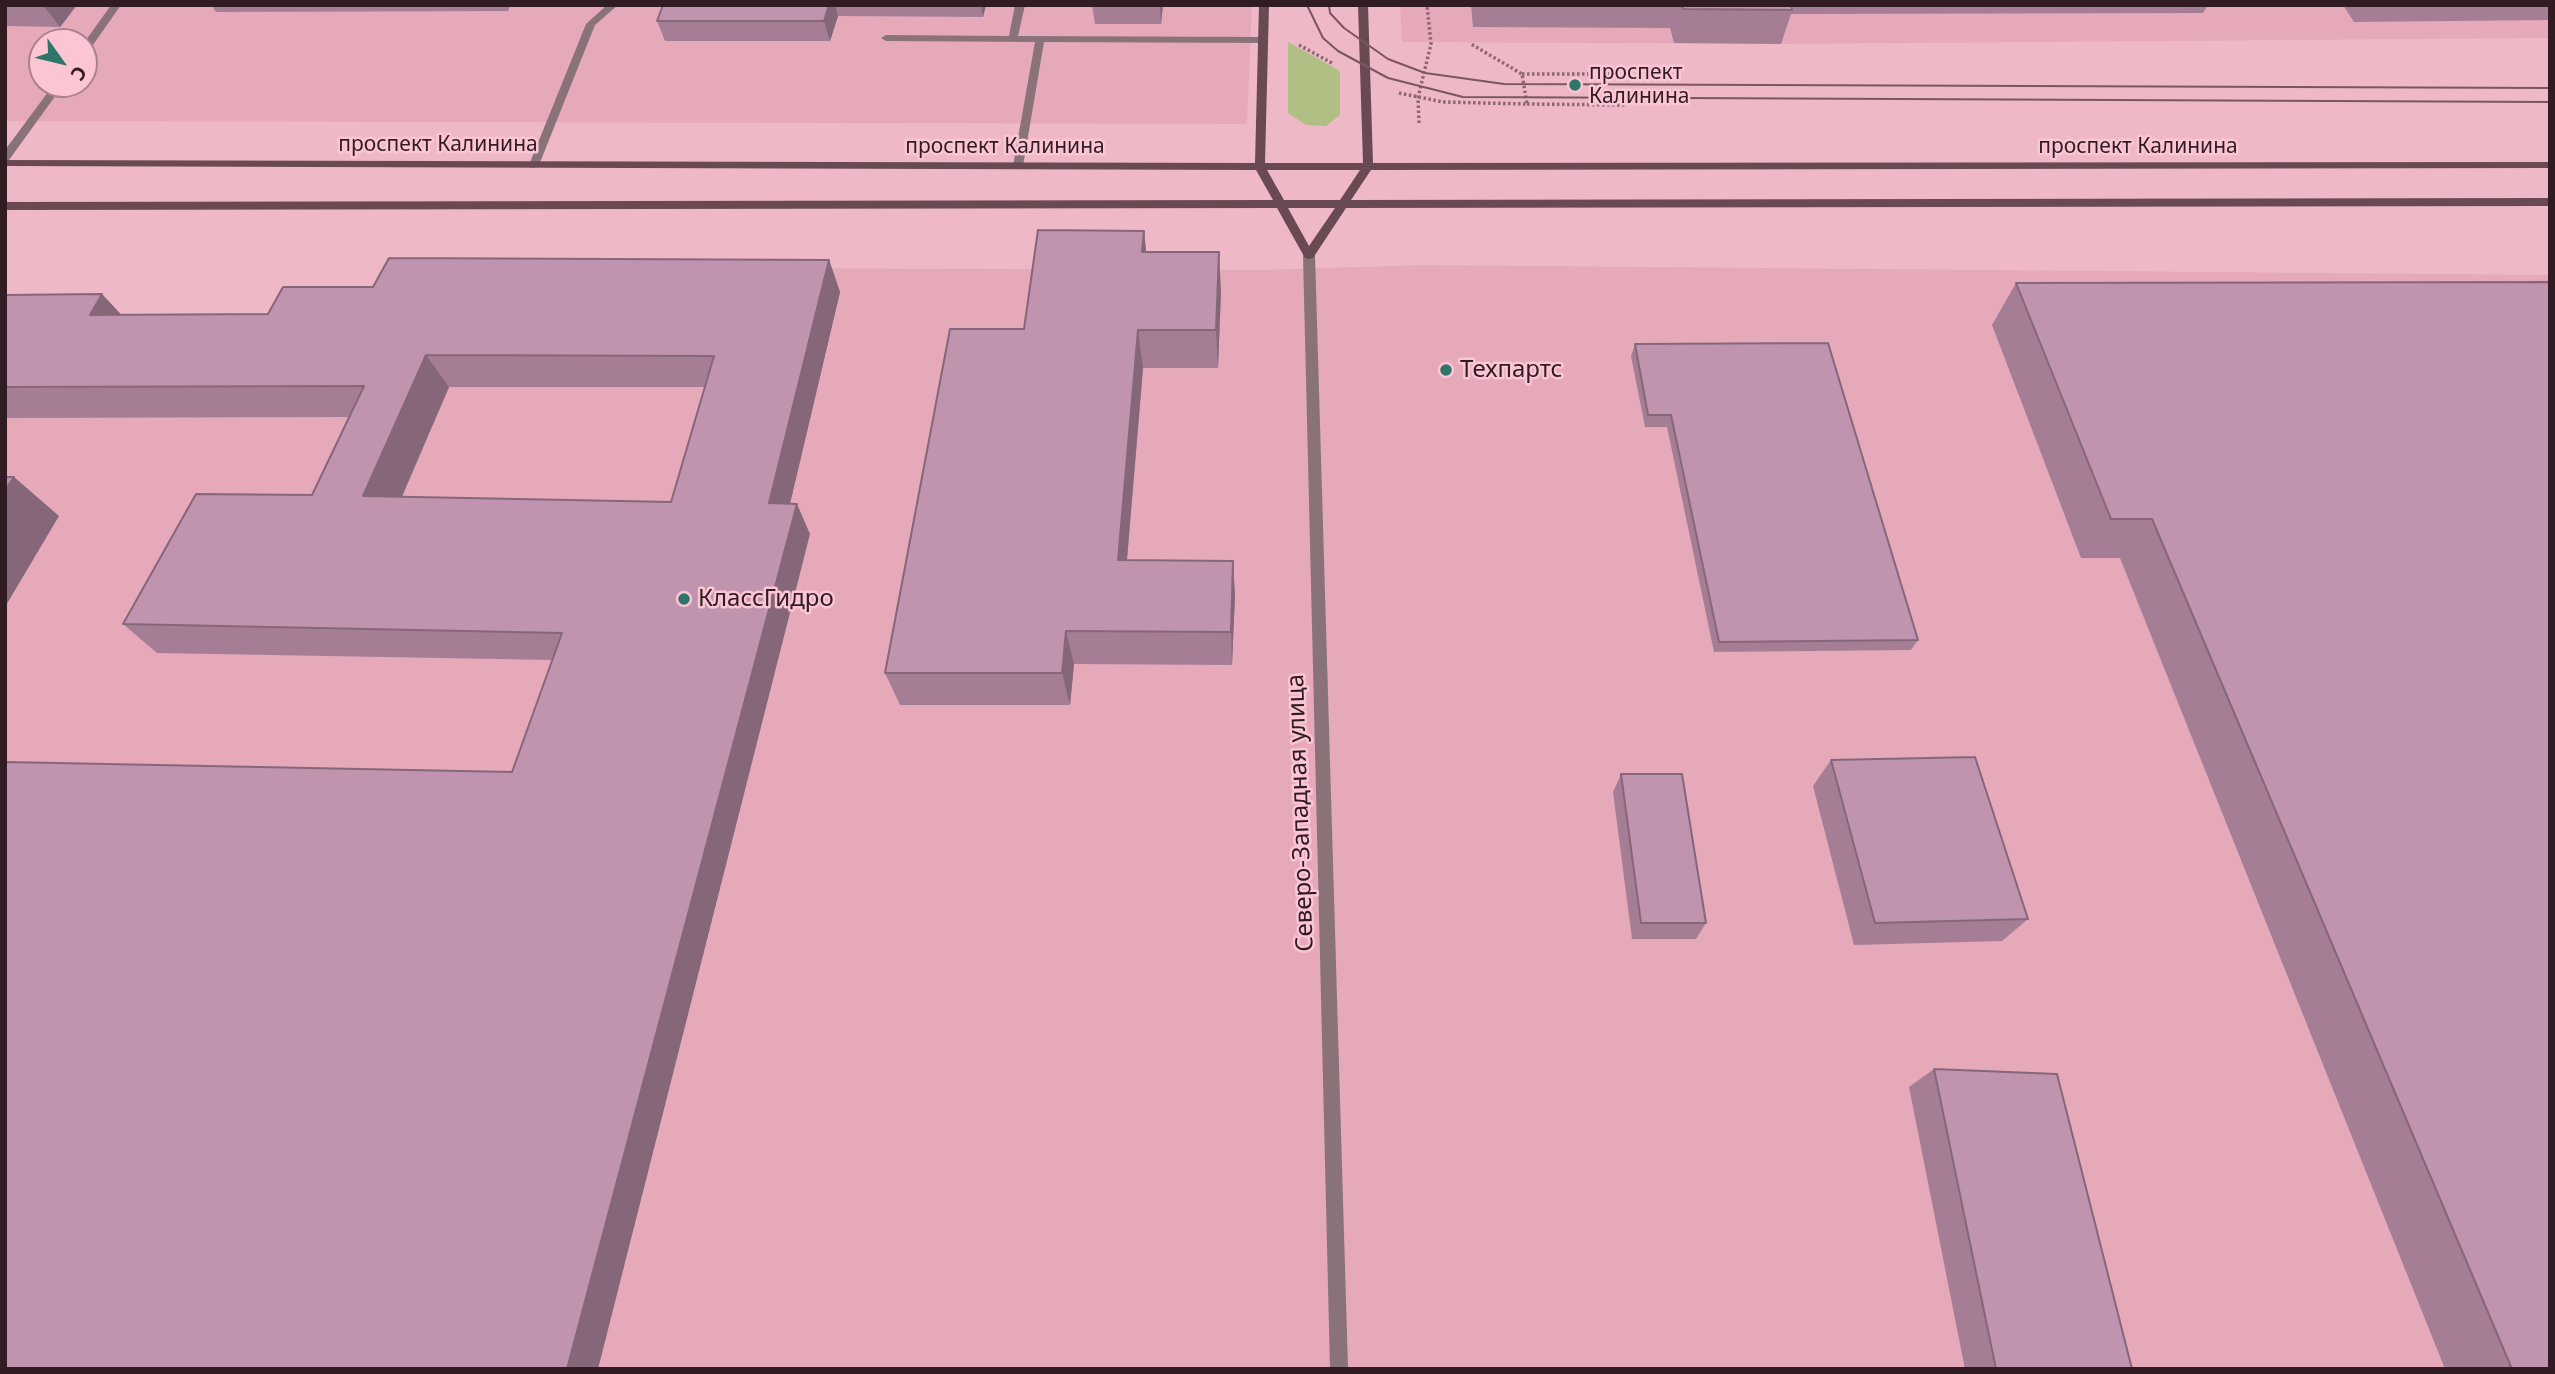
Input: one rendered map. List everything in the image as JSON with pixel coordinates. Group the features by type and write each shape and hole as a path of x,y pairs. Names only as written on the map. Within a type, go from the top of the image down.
{"main road":[{"path":"1264,5 1260,167 1308,256 1367,167 1363,5"},
{"name":"проспект Калинина","path":"5,160 1260,167 2550,165"},
{"path":"5,206 2550,202"}],"street":[{"path":"98,30 116,5"},
{"path":"534,165 591,24 613,5"},
{"path":"1013,38 1020,5"},
{"path":"887,38 1263,40"},
{"path":"1018,166 1040,38"},
{"path":"5,160 49,98"},
{"name":"Северо-Западная улица","path":"1308,256 1339,1369"}],"path":[{"path":"1419,124 1418,98 1431,44 1427,5"},
{"path":"1471,44 1522,74 1620,74"},
{"path":"1298,45 1336,65"},
{"path":"1522,74 1527,104"},
{"path":"1399,93 1443,102 1626,105"}],"shaded area":[{"path":"5,5 1252,5 1247,124 5,121"},
{"path":"1400,5 2550,5 2550,38 1781,44 1402,42"},
{"path":"1422,265 2550,275 2550,1369 5,1369 5,327 121,346 722,268 1265,270"}],"green space":[{"path":"1288,42 1340,71 1340,115 1326,126 1306,125 1288,113"}],"building":[{"path":"663,5 829,5 824,21 657,21"},
{"path":"1682,5 1791,5 1792,10 1683,9"},
{"path":"1038,230 1144,231 1142,252 1219,252 1216,330 1138,330 1118,560 1233,561 1231,632 1066,631 1062,673 885,673 950,329 1024,329"},
{"path":"389,258 829,260 769,503 797,504 567,1369 5,1369 5,762 512,772 562,633 123,624 196,494 312,495 364,386 5,387 5,295 102,294 90,315 268,314 283,287 373,287","holes":["426,355 714,356 671,502 363,496"]},
{"path":"2550,282 2550,1369 2512,1369 2152,519 2111,519 2016,283"},
{"path":"1828,343 1918,640 1719,642 1671,415 1648,415 1635,344"},
{"path":"5,477 14,477 5,490"},
{"path":"1975,757 2028,919 1875,923 1831,760"},
{"path":"1621,774 1682,774 1706,923 1641,923"},
{"path":"1934,1069 2057,1074 2132,1369 1996,1369"}],"tram line":[{"path":"1307,5 1323,38 1338,51 1388,78 1463,97 2550,102"},
{"path":"1329,5 1330,13 1344,28 1388,59 1425,73 1504,84 2550,88"}],"place":[{"name":"проспект Калинина","path":"1575,85"},
{"name":"Техпартс","path":"1446,370"},
{"name":"КлассГидро","path":"684,599"}]}
